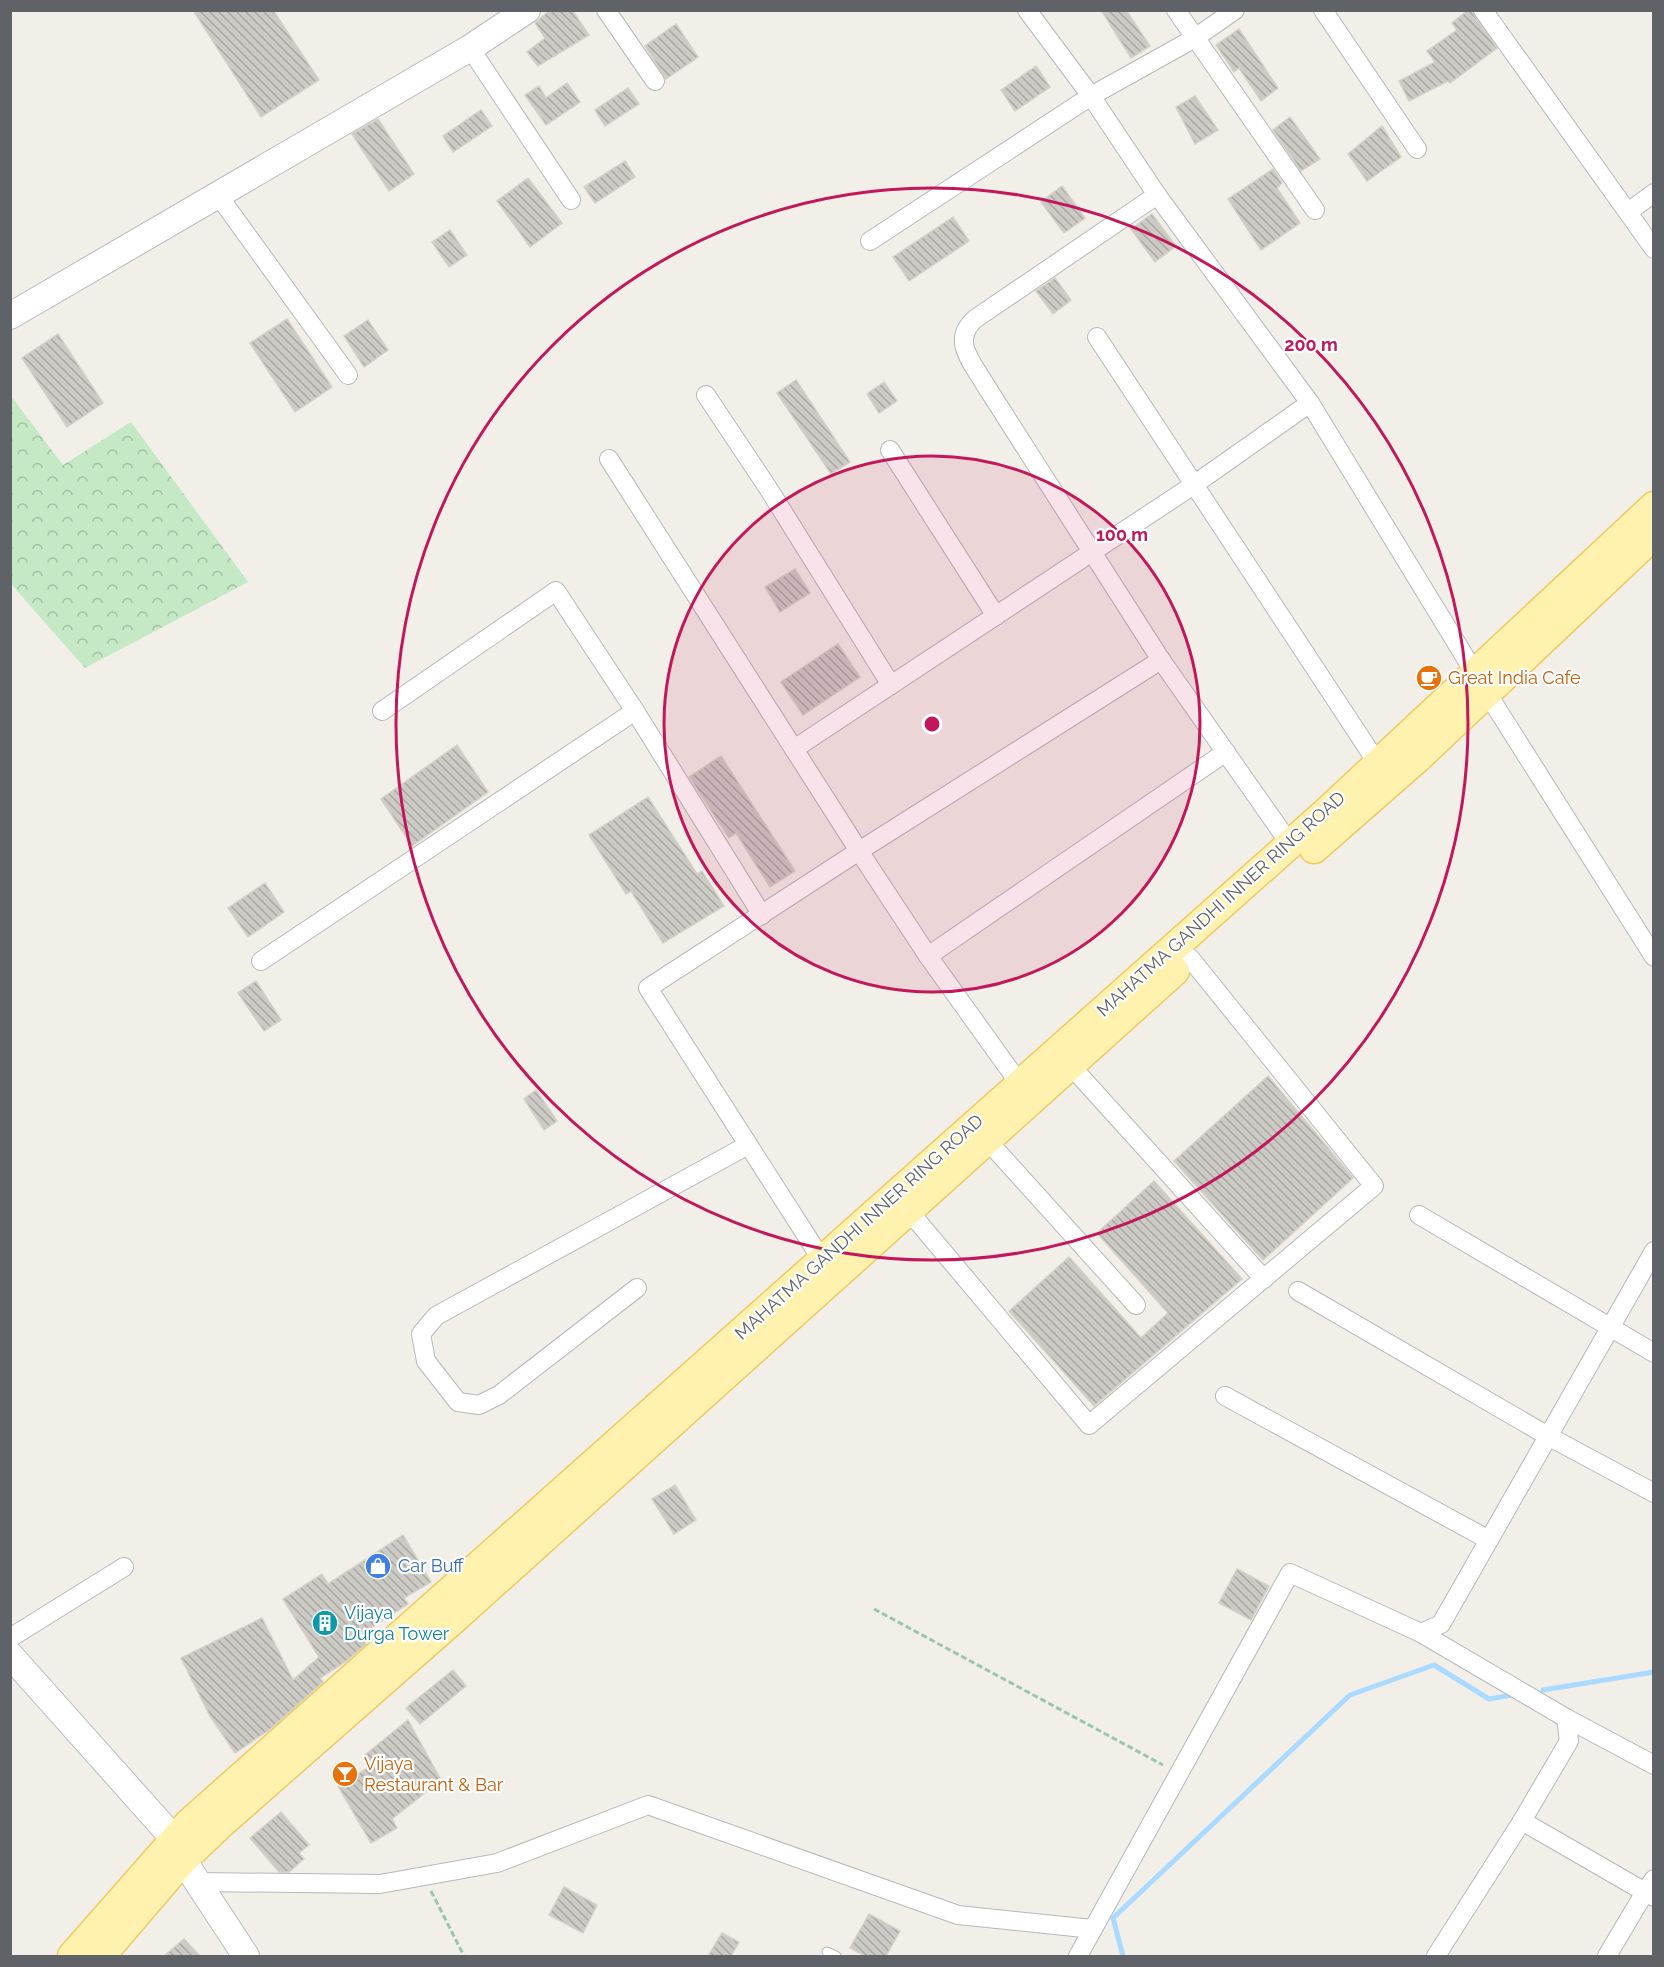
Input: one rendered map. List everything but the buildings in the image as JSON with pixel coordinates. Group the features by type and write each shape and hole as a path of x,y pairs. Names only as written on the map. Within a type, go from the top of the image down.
{"main road":[{"path":"10,316 470,48 527,10"},
{"name":"MAHATMA GANDHI INNER RING ROAD","path":"72,1956 185,1861 908,1210 1419,757 1481,683 1653,506"},
{"name":"MAHATMA GANDHI INNER RING ROAD","path":"101,1956 185,1861 189,1823 1378,764 1481,683 1653,535"},
{"path":"10,1655 185,1861 246,1956"}],"street":[{"path":"606,10 655,81"},
{"path":"1027,10 1091,96 1157,195 1310,403 1481,683 1648,936 1653,957"},
{"path":"1176,10 1315,210"},
{"path":"870,241 1091,96 1195,38 1235,10"},
{"path":"1323,10 1417,149"},
{"path":"1483,10 1653,249"},
{"path":"470,48 571,200"},
{"path":"1628,212 1653,194"},
{"path":"218,195 348,375"},
{"path":"1157,195 975,319 966,327 963,338 965,350 1161,660 1290,844"},
{"path":"1097,337 1378,764"},
{"path":"706,395 768,488 891,685"},
{"path":"794,749 1195,484 1310,403"},
{"path":"890,450 996,616"},
{"path":"609,459 859,851 928,956 1019,1083"},
{"path":"382,711 556,591 635,711 762,915"},
{"path":"822,1260 648,988 1161,660"},
{"path":"261,961 635,711"},
{"path":"928,956 1226,752"},
{"path":"908,1210 1089,1425 1374,1186 1190,958"},
{"path":"1071,1066 1264,1279"},
{"path":"987,1140 1136,1305"},
{"path":"637,1288 499,1395 479,1405 458,1402 426,1361 421,1334 436,1316 748,1144"},
{"path":"1419,1215 1653,1353"},
{"path":"1421,1633 1441,1624 1653,1251"},
{"path":"1298,1291 1548,1436 1653,1493"},
{"path":"1225,1396 1489,1540"},
{"path":"10,1638 124,1567"},
{"path":"1078,1956 1290,1573 1421,1633 1566,1718 1653,1765"},
{"path":"1436,1956 1522,1821 1569,1741 1566,1718"},
{"path":"185,1861 380,1884 497,1863 648,1805 958,1915 1093,1929"},
{"path":"1522,1821 1651,1889 1607,1956"}],"path":[{"path":"874,1609 1178,1773"},
{"path":"423,1876 464,1956"}],"green space":[{"path":"11,396 63,465 131,422 248,582 85,668 11,584"}],"waterway":[{"path":"1123,1956 1113,1918 1350,1695 1434,1665 1489,1699 1512,1695"},
{"path":"1543,1690 1654,1672"}],"place":[{"name":"Great India Cafe","path":"1429,678"},
{"name":"Car Buff","path":"378,1566"},
{"name":"Vijaya Durga Tower","path":"325,1623"},
{"name":"Vijaya Restaurant & Bar","path":"345,1774"}]}
